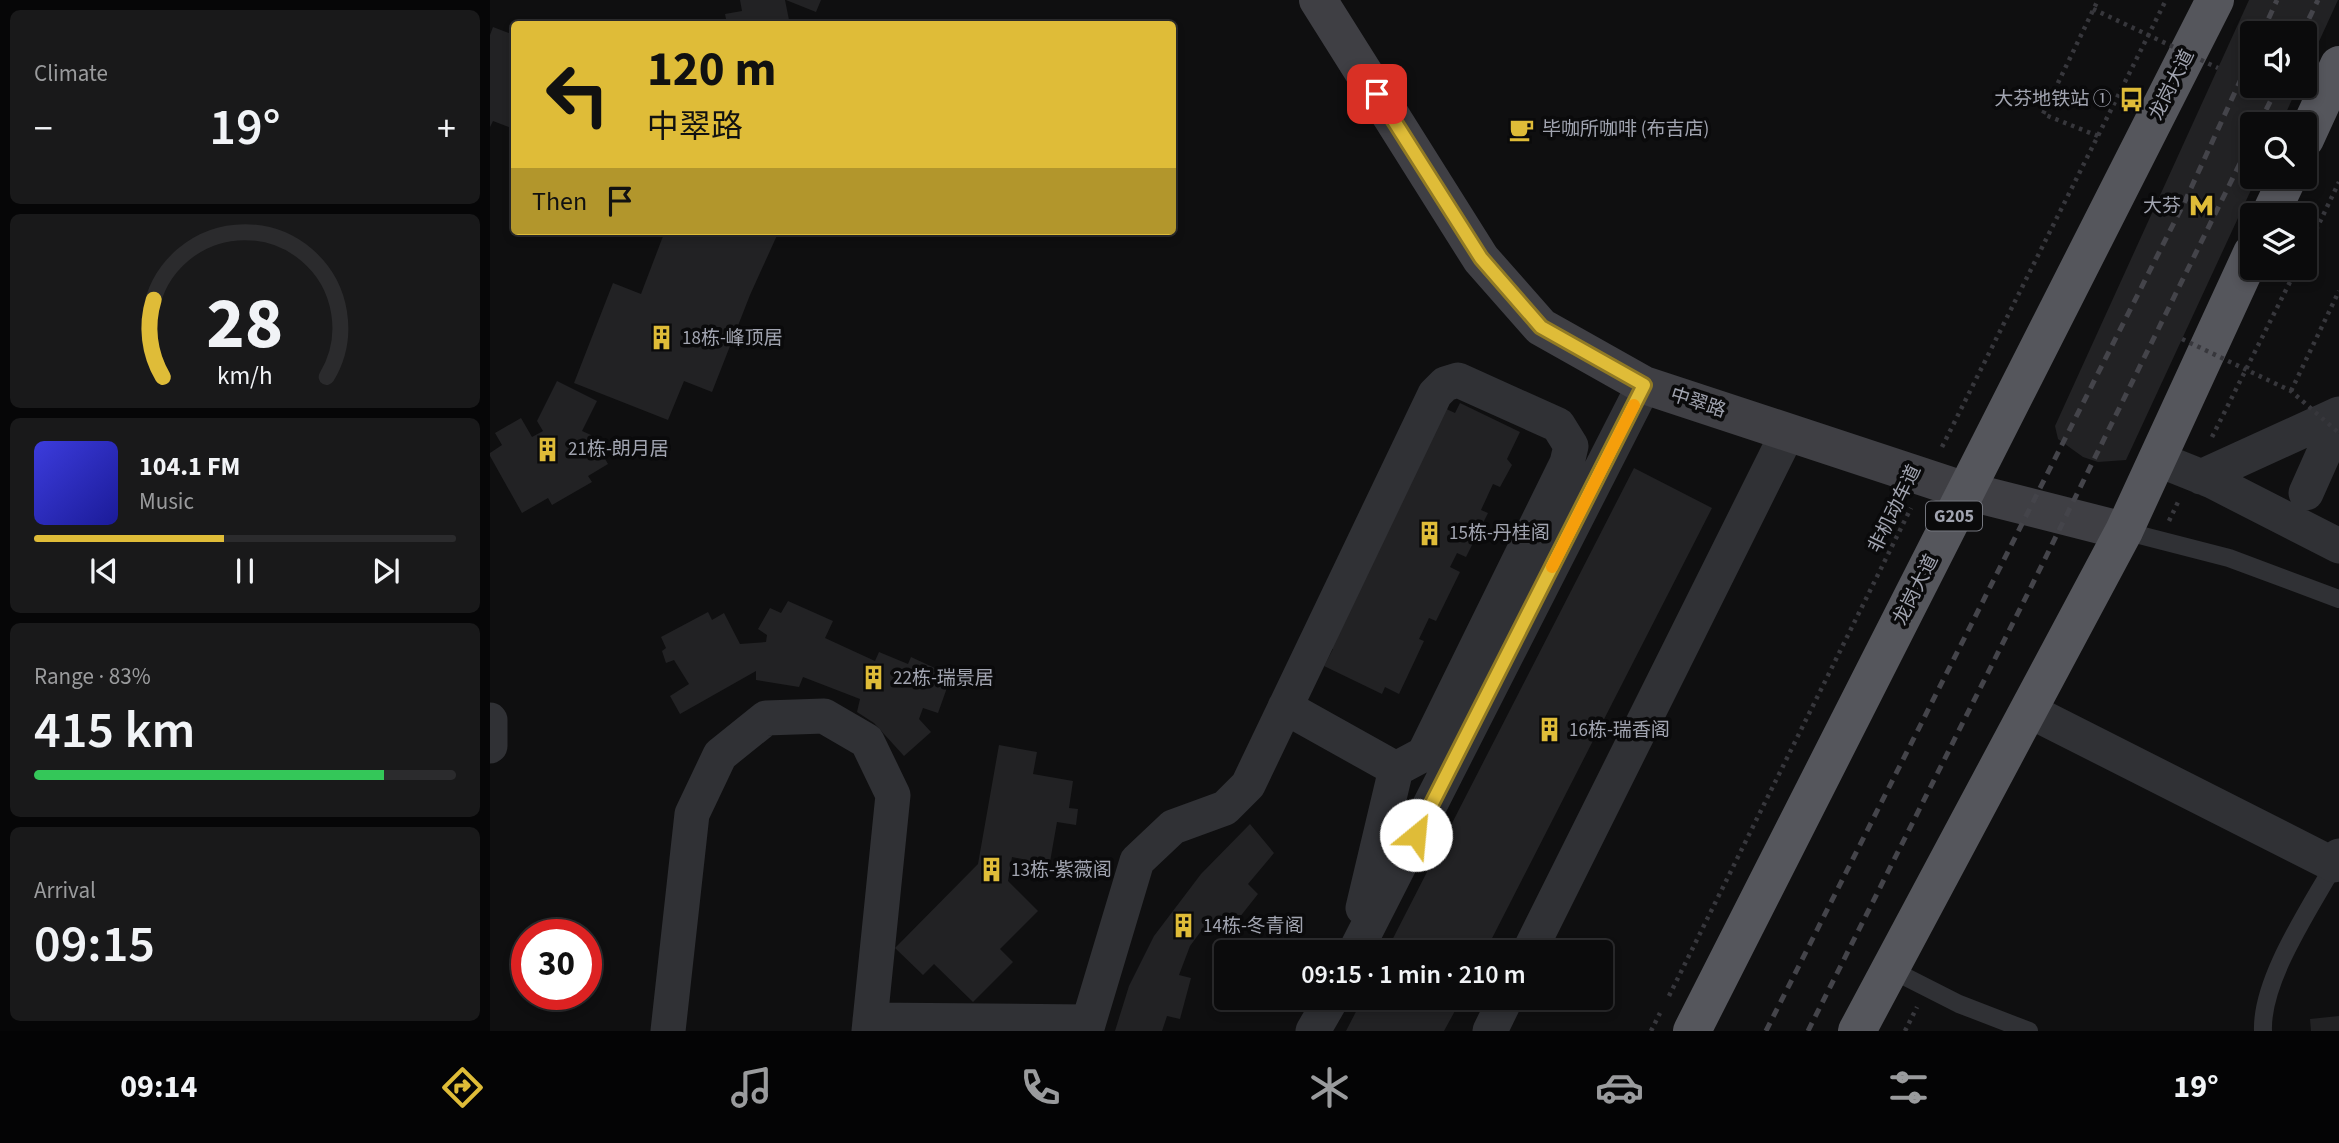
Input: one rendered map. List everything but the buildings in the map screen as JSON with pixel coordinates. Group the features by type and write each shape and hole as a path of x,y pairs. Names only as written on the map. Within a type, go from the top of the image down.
{"highway":[{"name":"龙岗大道","path":"1692,1031 2215,0"},
{"path":"2317,116 2335,82"},
{"path":"1857,1031 2028,710 2141,536 2157,459 2240,279"}],"main road":[{"name":"中翠路","path":"1318,0 1481,258 1541,327 1644,385 1966,491 2141,536"}],"street":[{"path":"668,1031 692,814 720,755 766,718 824,716 867,741 893,794 870,1026 1087,1027 1137,861 1173,827 1225,808 1248,785 1435,394 1445,384 1458,380 1558,425 1571,446 1567,463 1424,754 1396,769 1357,940"},
{"path":"1360,940 1644,385"},
{"path":"2197,475 2339,416"},
{"path":"2305,493 2339,416"},
{"path":"1535,940 1788,432"},
{"path":"2157,459 2197,475 2339,546"},
{"path":"1285,707 1396,769"},
{"path":"2028,710 2337,860"},
{"path":"490,720 490,746"},
{"path":"1313,1031 1325,1010"},
{"path":"1490,1031 1500,1010"}],"lane":[{"path":"2141,536 2229,558 2339,599"},
{"path":"2263,1031 2262,1019 2271,981 2337,860"},
{"path":"1890,969 2008,1027 2029,1031"}],"path":[{"path":"2098,0 2043,114 2098,136"},
{"name":"非机动车道","path":"1651,1031 2166,0"},
{"path":"2094,9 2218,68"},
{"path":"2317,228 2339,182"},
{"path":"2141,536 2197,475 2291,280"},
{"path":"2291,391 2339,291"},
{"path":"2182,339 2291,391 2339,433"}],"railway":[{"path":"2267,21 2277,0"},
{"path":"2308,21 2318,0"},
{"path":"1766,1031 2186,199 2240,81"},
{"path":"2265,112 2272,98"},
{"path":"1808,1031 2240,163"}],"slow traffic":[{"path":"1552,567 1634,405"}],"place":[{"name":"大芬地铁站 ①","path":"2132,99"},
{"name":"毕咖所咖啡 (布吉店)","path":"1522,129"},
{"name":"大芬","path":"2201,206"},
{"name":"18栋-峰顶居","path":"662,338"},
{"name":"21栋-朗月居","path":"548,449"},
{"name":"15栋-丹桂阁","path":"1429,533"},
{"name":"22栋-瑞景居","path":"873,678"},
{"name":"16栋-瑞香阁","path":"1549,730"},
{"name":"13栋-紫薇阁","path":"991,870"},
{"name":"14栋-冬青阁","path":"1183,926"}],"route":[{"path":"1377,94 1481,258 1541,327 1644,385 1416,835"}]}
